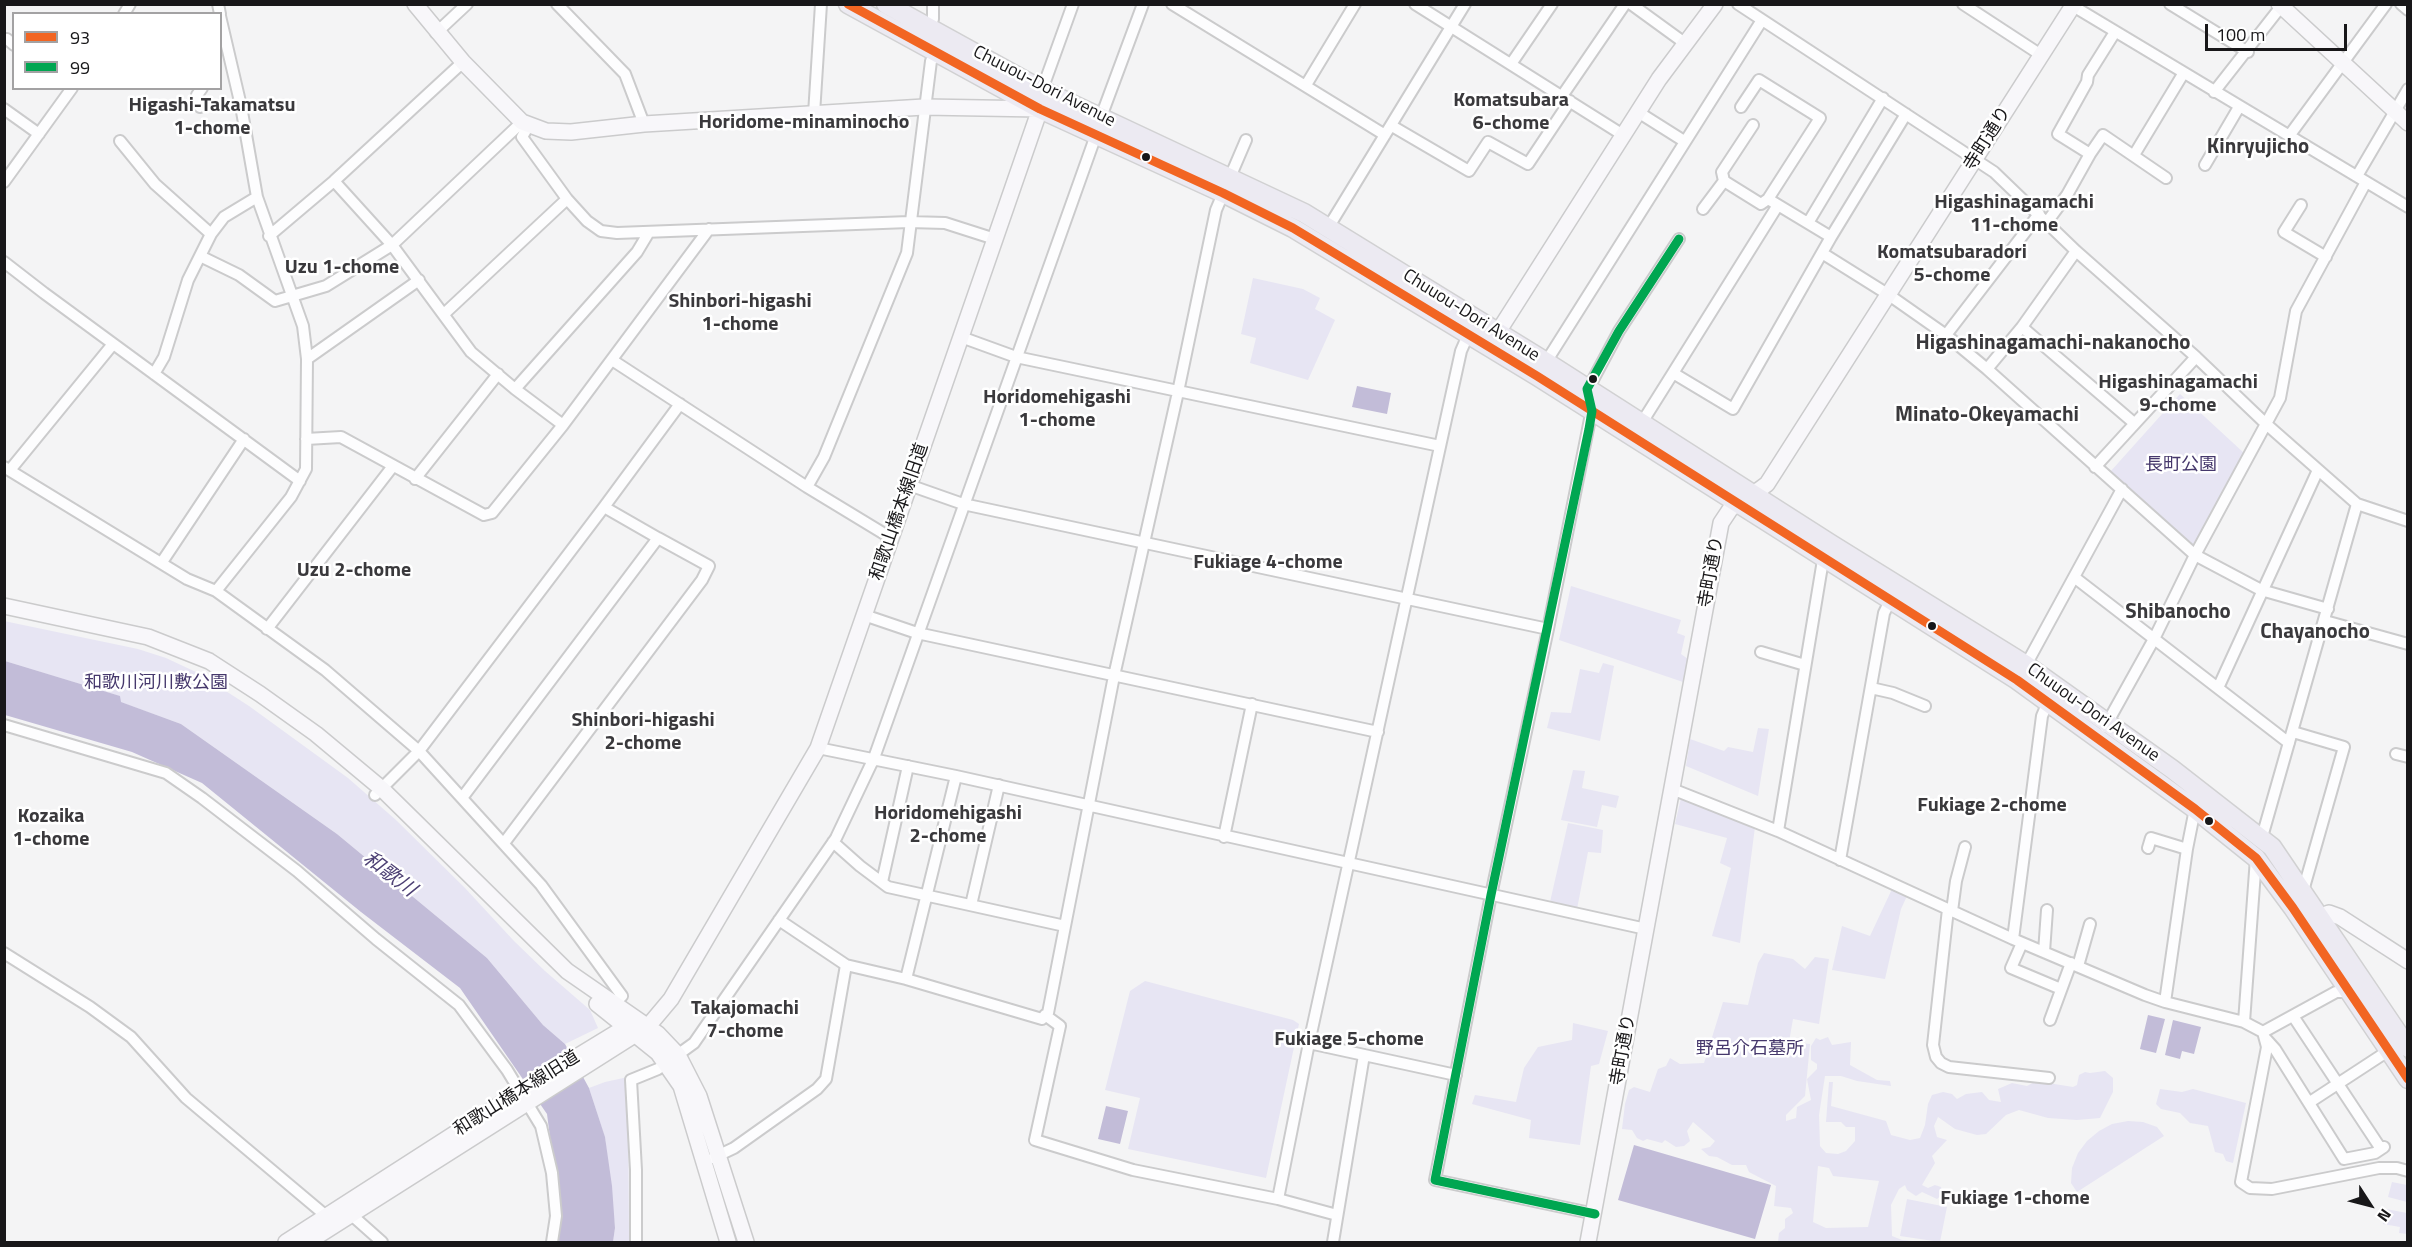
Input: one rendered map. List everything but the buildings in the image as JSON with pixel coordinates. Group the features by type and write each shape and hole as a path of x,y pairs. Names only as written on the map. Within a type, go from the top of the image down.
{"highway":[{"name":"Chuuou-Dori Avenue","path":"848,4 1040,109 1096,135 1227,185 1286,203 1546,362 1641,424 1747,500"},
{"name":"Chuuou-Dori Avenue","path":"886,4 1042,90 1101,117 1227,185 1293,228 1592,411 1747,500 1827,550 1895,593 2048,702 2103,730 2262,837 2279,856 2303,891 2311,920 2349,993 2402,1045"},
{"name":"Chuuou-Dori Avenue","path":"1895,593 2026,665 2256,858 2311,920 2368,990 2402,1045 2408,1079"}],"street":[{"path":"415,4 436,33 525,124 546,131 571,132 645,124 924,107 1040,109"},
{"path":"436,33 467,4"},
{"path":"557,4 625,74 645,124"},
{"path":"814,114 821,4"},
{"path":"928,27 933,19 933,4"},
{"path":"1042,90 1073,4"},
{"path":"1101,117 1143,4"},
{"path":"1172,4 1385,135"},
{"path":"1306,85 1355,4"},
{"path":"1415,4 1623,135"},
{"path":"1328,228 1466,4"},
{"path":"1512,64 1551,4"},
{"path":"1392,126 1469,171 1488,142 1528,164 1625,4"},
{"path":"1630,4 1686,44"},
{"path":"1278,1199 1309,1043 1461,351 1468,335 1498,332 1659,79 1715,4"},
{"path":"1738,4 1994,172 2076,251 2357,504 2408,521"},
{"path":"1963,4 2041,55"},
{"path":"2170,4 2248,52"},
{"path":"2289,136 2386,4"},
{"path":"2401,4 2408,10"},
{"path":"2074,5 2183,74 2408,207"},
{"name":"寺町通り","path":"1588,1242 1721,523 1731,508 1747,500 1767,484 2074,5"},
{"path":"2214,92 2248,52 2281,5 2408,123"},
{"path":"1546,362 1762,20"},
{"path":"2090,154 2058,134 2087,82 2088,75 2115,32"},
{"path":"216,591 291,497 306,469 307,358 303,326 257,197 241,106 226,69 222,33"},
{"path":"807,488 824,457 906,253 931,61 938,53"},
{"path":"269,236 334,181 463,62"},
{"path":"2134,155 2183,74"},
{"path":"1641,424 1821,118 1759,80 1741,107"},
{"path":"2103,730 2154,639 2195,555 2280,398 2296,311 2326,256 2394,111 2408,89"},
{"path":"4,182 67,90"},
{"path":"200,107 197,95 201,90"},
{"name":"和歌山橋本線旧道","path":"286,1242 331,1220 636,1027 665,996 719,916 818,748 1040,109 1042,90"},
{"path":"1808,223 1883,98"},
{"path":"2205,165 2239,107"},
{"path":"4,109 39,134"},
{"path":"1638,112 1684,141"},
{"path":"1673,373 1734,409 1831,237 1906,114"},
{"path":"525,124 522,137 567,199 587,221 601,231 649,232 909,222 945,223 995,239"},
{"path":"200,256 239,275 275,301 291,294 326,286 392,245 525,124"},
{"path":"1753,125 1722,172 1724,181 1761,204 1773,202 1831,237"},
{"path":"636,1242 636,1170 631,1080 672,1059 694,1043 833,842 874,758 1096,135"},
{"path":"2047,222 2067,195 2103,135 2166,178"},
{"path":"779,920 846,965 1042,1019 1046,1015 1090,806 1114,676 1216,210 1246,140"},
{"path":"120,141 155,183 211,234"},
{"path":"334,181 392,245 471,352 563,425"},
{"path":"1703,209 1724,181"},
{"path":"154,374 164,357 188,280 211,234 224,217 257,197"},
{"path":"444,314 567,199"},
{"path":"2301,205 2284,232 2326,256"},
{"path":"1946,335 2038,214"},
{"path":"306,439 341,437 484,515 492,513 563,425 709,229"},
{"path":"515,389 637,252 649,232"},
{"path":"1594,1214 1434,1180 1592,411 1587,389 1619,331 1679,240"},
{"path":"1987,369 2022,327 2076,251"},
{"path":"1822,253 1889,295 1946,335 2195,555 2261,590 2328,609"},
{"path":"4,262 300,481"},
{"path":"307,358 419,280"},
{"path":"2022,327 2133,423"},
{"path":"961,338 1016,357 1440,446"},
{"path":"113,344 7,469 187,579 216,591 325,670 419,751 541,885 622,996 613,1004"},
{"path":"2095,467 2196,357"},
{"path":"612,360 807,488 891,538"},
{"path":"415,479 498,375"},
{"path":"379,792 419,751 680,404"},
{"path":"162,562 244,439"},
{"path":"267,629 393,466"},
{"path":"2218,688 2318,470"},
{"path":"909,485 963,504 1548,629"},
{"path":"2026,665 2122,489"},
{"path":"2262,837 2357,504"},
{"path":"504,843 702,579 709,566 604,507"},
{"path":"462,798 658,538"},
{"path":"1778,831 1805,665 1827,550"},
{"path":"2074,577 2289,743"},
{"path":"1840,860 1884,613 1895,593"},
{"path":"4,606 148,637 208,662 260,694 316,734 567,971 613,1004 658,1053 672,1059 746,1242"},
{"path":"4,614 144,645 203,669 264,707 379,792 557,974 636,1027"},
{"path":"864,615 917,633 1378,732"},
{"path":"2325,621 2408,644"},
{"path":"1761,652 1805,665"},
{"path":"1871,688 1893,693 1925,706"},
{"path":"2048,702 2042,716 2017,941 2011,968 2061,989"},
{"path":"1224,837 1252,704"},
{"path":"4,725 166,773 297,871 376,939 459,1005 526,1095 541,1126 552,1173 556,1216 552,1242"},
{"path":"2293,732 2344,747 2303,891"},
{"path":"818,748 999,785 1224,837 1646,929"},
{"path":"2396,754 2408,757"},
{"path":"882,882 908,766"},
{"path":"906,980 956,776"},
{"path":"971,905 999,785"},
{"path":"1672,789 1778,831 2017,941 2165,1002 2244,1022 2264,1036 2276,1049 2344,1158 2376,1153 2382,1148 2293,1016"},
{"path":"2165,1002 2195,809"},
{"path":"2148,848 2151,838 2187,849"},
{"path":"833,842 888,887 1065,926"},
{"path":"1965,847 1950,910 1933,1045 1936,1057 1949,1067 2049,1078"},
{"path":"2244,1022 2256,858"},
{"path":"2044,952 2047,910"},
{"path":"2311,920 2329,913 2340,917 2408,961"},
{"path":"2049,1020 2061,989 2075,965 2090,924"},
{"path":"4,953 90,1006 131,1037 186,1098 331,1220"},
{"path":"711,1159 734,1148 817,1089 826,1079 846,965"},
{"path":"2264,1036 2293,1016 2336,992 2349,993 2368,990"},
{"path":"1046,1015 1060,1026 1035,1140 1133,1170 1278,1199 1337,1215"},
{"path":"2264,1036 2267,1047 2241,1182 2250,1188 2272,1190 2379,1168 2397,1168 2408,1171"},
{"path":"1309,1043 1456,1076"},
{"path":"2310,1102 2402,1045"},
{"path":"1333,1242 1364,1055"},
{"path":"711,1159 729,1242"},
{"path":"346,1210 382,1242"},
{"name":"和歌山橋本線旧道","path":"308,1242 331,1220"}],"green space":[{"path":"1253,278 1303,289 1320,298 1315,309 1335,320 1308,380 1250,363 1256,338 1241,334"},
{"name":"長町公園","path":"2180,394 2244,453 2194,545 2110,472"},
{"path":"1571,586 1681,620 1677,633 1685,636 1681,654 1688,659 1683,682 1559,640"},
{"name":"和歌川河川敷公園","path":"4,621 138,649 166,658 198,673 249,706 348,778 396,820 465,888 514,941 590,1010 598,1028 565,1044 543,1025 487,958 337,834 181,724 120,702 119,696 5,661"},
{"path":"1603,663 1614,666 1600,741 1547,728 1551,712 1571,713 1580,669 1599,673"},
{"path":"1758,728 1769,729 1758,796 1686,766 1690,739 1724,751 1728,747 1753,752"},
{"path":"1573,770 1585,771 1582,788 1619,796 1616,808 1602,805 1597,827 1561,820"},
{"path":"1681,798 1755,827 1740,943 1712,936 1731,868 1720,863 1727,838 1675,824"},
{"path":"1568,823 1603,830 1601,853 1588,852 1577,909 1550,902"},
{"path":"1892,889 1907,896 1901,909 1885,979 1832,970 1842,926 1870,936"},
{"name":"野呂介石墓所","path":"1764,953 1793,959 1805,969 1815,957 1829,959 1819,1024 1793,1019 1789,1042 1810,1044 1805,1096 1786,1115 1786,1121 1796,1118 1797,1107 1811,1100 1807,1079 1817,1069 1817,1064 1811,1060 1811,1046 1816,1038 1820,1040 1828,1037 1832,1045 1851,1042 1850,1065 1877,1080 1890,1081 1891,1086 1841,1076 1825,1076 1819,1115 1820,1146 1826,1153 1838,1154 1846,1151 1855,1141 1855,1127 1846,1127 1841,1122 1826,1122 1829,1082 1833,1082 1831,1106 1886,1121 1891,1135 1910,1140 1920,1138 1932,1095 1943,1092 1952,1094 1957,1099 1966,1094 1982,1092 1989,1100 2001,1102 1998,1089 2012,1083 2027,1086 2036,1081 2073,1087 2077,1085 2079,1075 2085,1072 2105,1071 2113,1078 2113,1092 2100,1118 2077,1120 2048,1118 2019,1110 2006,1115 1986,1134 1977,1135 1955,1129 1938,1117 1934,1126 1937,1137 1947,1140 1932,1156 1935,1163 1922,1185 1928,1188 1935,1185 1941,1187 1943,1194 1937,1199 1922,1192 1916,1196 1907,1190 1905,1185 1899,1189 1891,1205 1892,1236 1902,1240 1922,1242 1778,1242 1779,1233 1785,1228 1785,1219 1793,1213 1791,1208 1774,1206 1776,1186 1749,1172 1746,1165 1732,1165 1717,1157 1709,1156 1701,1149 1710,1147 1715,1141 1693,1122 1687,1131 1690,1141 1684,1146 1676,1147 1665,1140 1662,1143 1647,1139 1643,1141 1637,1138 1632,1130 1622,1129 1629,1090 1634,1087 1650,1092 1658,1069 1666,1066 1670,1058 1680,1064 1704,1063 1723,1002 1748,1005 1758,963","holes":["1818,1166 1829,1168 1833,1176 1879,1181 1868,1227 1826,1228 1813,1222"]},
{"path":"1145,981 1293,1020 1299,1024 1266,1178 1128,1149 1140,1098 1105,1090 1130,991"},
{"path":"1573,1023 1608,1031 1599,1064 1591,1066 1580,1145 1529,1138 1531,1120 1472,1104 1475,1095 1516,1102 1524,1068 1538,1047 1572,1040"},
{"path":"628,1077 629,1242 613,1242 615,1228 605,1138 589,1088"},
{"path":"2160,1089 2182,1092 2193,1089 2246,1103 2233,1163 2226,1161 2223,1154 2215,1152 2208,1126 2190,1123 2180,1113 2161,1109 2156,1104"},
{"path":"2128,1121 2143,1122 2157,1127 2164,1136 2077,1192 2071,1183 2072,1168 2078,1153 2099,1131 2112,1124"},
{"path":"2392,1182 2407,1185 2407,1202 2388,1197"},
{"path":"1907,1199 1947,1207 1940,1242 1900,1236"},
{"path":"2386,1209 2407,1213 2407,1234 2399,1233 2400,1227 2383,1224"}],"shaded area":[{"path":"1357,386 1391,393 1387,414 1352,407"},
{"path":"5,661 120,696 121,702 181,724 337,834 487,958 543,1025 565,1044 589,1088 605,1137 612,1186 615,1228 613,1242 558,1242 560,1215 547,1114 460,988 361,912 202,783 132,752 5,715"},
{"path":"2148,1015 2165,1019 2156,1053 2140,1049"},
{"path":"2173,1020 2201,1027 2194,1054 2182,1051 2180,1059 2165,1055"},
{"path":"1106,1106 1128,1111 1120,1144 1098,1139"},
{"path":"1634,1145 1771,1185 1755,1239 1618,1200"}],"transit line":[{"name":"93","path":"848,4 1040,109 1223,193 1293,228 1537,376 2017,680 2195,809 2256,858 2293,908 2408,1079"},
{"name":"99","path":"1595,1214 1435,1180 1491,895 1589,429 1592,411 1587,389 1619,331 1679,239"}],"district":[{"name":"Komatsubara 6-chome","path":"1511,112"},
{"name":"Higashi-Takamatsu 1-chome","path":"212,118"},
{"name":"Horidome-minaminocho","path":"804,123"},
{"name":"Kinryujicho","path":"2258,148"},
{"name":"Higashinagamachi 11-chome","path":"2014,214"},
{"name":"Komatsubaradori 5-chome","path":"1952,264"},
{"name":"Uzu 1-chome","path":"342,268"},
{"name":"Shinbori-higashi 1-chome","path":"740,314"},
{"name":"Higashinagamachi-nakanocho","path":"2053,344"},
{"name":"Higashinagamachi 9-chome","path":"2178,394"},
{"name":"Horidomehigashi 1-chome","path":"1057,410"},
{"name":"Minato-Okeyamachi","path":"1987,416"},
{"name":"Fukiage 4-chome","path":"1268,563"},
{"name":"Uzu 2-chome","path":"354,571"},
{"name":"Shibanocho","path":"2178,613"},
{"name":"Chayanocho","path":"2315,633"},
{"name":"Shinbori-higashi 2-chome","path":"643,732"},
{"name":"Fukiage 2-chome","path":"1992,806"},
{"name":"Horidomehigashi 2-chome","path":"948,826"},
{"name":"Kozaika 1-chome","path":"51,828"},
{"name":"Takajomachi 7-chome","path":"745,1020"},
{"name":"Fukiage 5-chome","path":"1349,1040"},
{"name":"Fukiage 1-chome","path":"2015,1199"}],"water label":[{"name":"和歌川","path":"389,875"}]}
